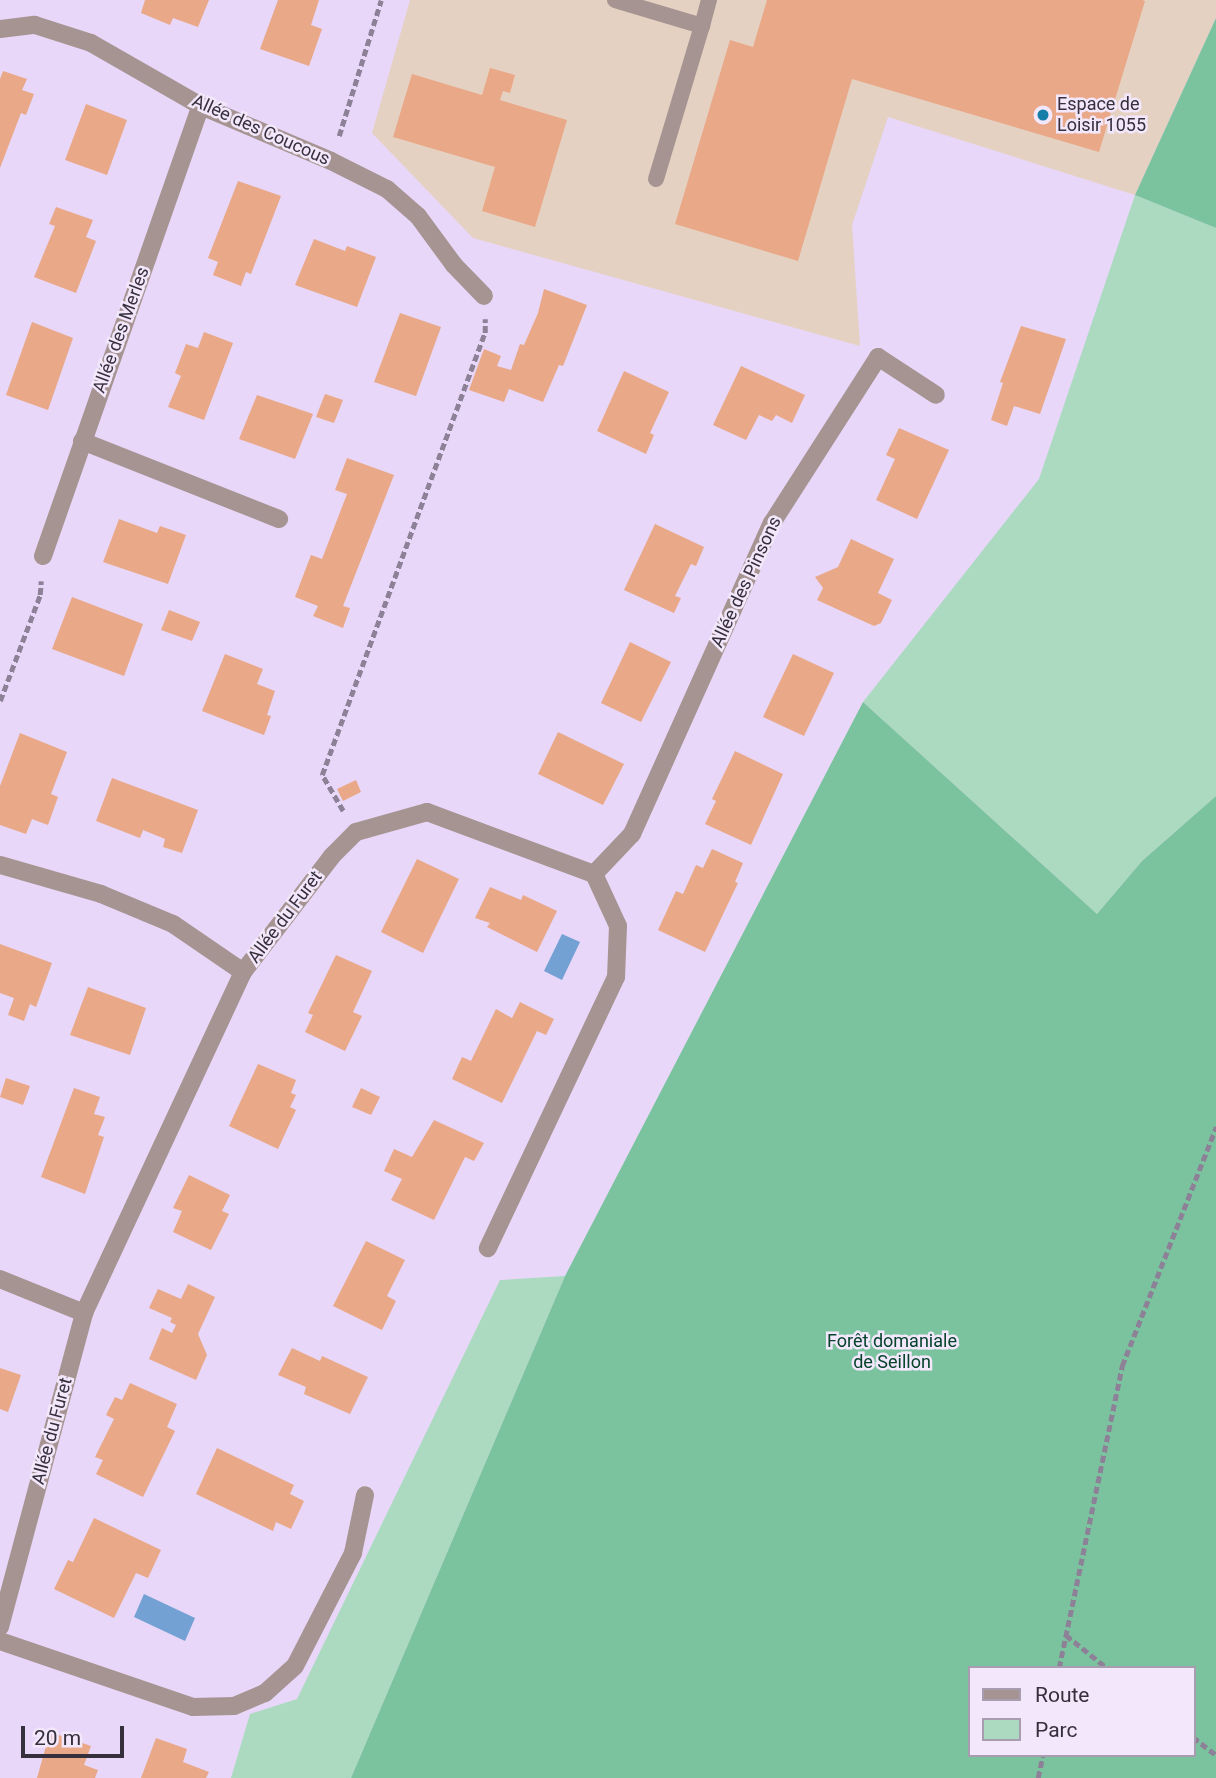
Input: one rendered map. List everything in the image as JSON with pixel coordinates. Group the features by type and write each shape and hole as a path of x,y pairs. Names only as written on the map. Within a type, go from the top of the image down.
{"street":[{"name":"Allée des Coucous","path":"0,29 35,25 90,43 201,106 331,161 387,189 418,216 454,265 484,296"},
{"name":"Allée des Merles","path":"43,556 201,106"},
{"name":"Allée des Pinsons","path":"594,874 632,834 772,523 878,357 936,395"},
{"path":"82,440 279,519"},
{"name":"Allée du Furet","path":"0,1627 84,1313 243,972 331,856 356,832 427,812 594,874"},
{"path":"0,865 101,894 173,925 243,972"},
{"path":"488,1248 616,977 618,926 594,874"},
{"path":"0,1279 84,1313"},
{"path":"0,1641 192,1707 234,1706 265,1693 295,1666 353,1553 365,1495"}],"lane":[{"path":"615,0 702,26"},
{"path":"656,178 709,0"}],"path":[{"path":"331,161 381,0"},
{"path":"356,832 322,775 485,333 484,296"},
{"path":"0,701 40,595 43,556"},
{"path":"1059,1666 1122,1366 1216,1127"},
{"path":"1066,1635 1105,1666"},
{"path":"1195,1739 1216,1755"},
{"path":"1038,1778 1042,1757"}],"shaded area":[{"path":"410,0 1216,0 1216,18 1135,195 888,117 852,225 860,346 473,238 372,133"}],"green space":[{"path":"1216,18 1216,228 1135,195"},
{"path":"1135,195 1216,228 1216,796 1142,861 1097,914 863,702 1039,479"},
{"name":"Forêt domaniale de Seillon","path":"863,702 1097,914 1142,861 1216,796 1216,1778 351,1778 565,1276"},
{"path":"565,1276 351,1778 231,1778 250,1714 297,1699 500,1280"}],"water":[{"path":"562,934 580,942 562,980 544,971"},
{"path":"144,1594 195,1618 185,1641 134,1617"}],"building":[{"path":"145,0 209,0 198,27 173,18 170,25 141,13"},
{"path":"278,0 319,0 311,25 322,29 309,66 260,49"},
{"name":"Espace de Loisir 1055","path":"767,0 1145,1 1099,152 852,79 798,261 675,224 730,40 753,47"},
{"path":"490,68 515,75 510,93 503,91 500,100 567,120 535,227 482,211 495,167 393,137 412,74 482,95"},
{"path":"3,71 27,79 22,90 34,94 26,115 21,113 0,168 0,79"},
{"path":"86,104 127,120 107,175 65,160"},
{"path":"238,181 281,196 251,274 246,272 241,286 213,275 218,262 208,258"},
{"path":"56,207 93,220 86,237 96,241 76,293 34,277 55,226 49,224"},
{"path":"314,239 345,251 347,246 376,257 357,307 295,285"},
{"path":"544,289 587,305 563,366 559,365 543,402 509,389 504,402 469,390 484,349 501,356 497,366 511,370 520,344 524,345 538,313"},
{"path":"400,313 441,327 416,396 374,382"},
{"path":"32,322 73,338 48,410 6,395"},
{"path":"1021,326 1066,339 1040,414 1014,406 1007,426 991,420 1003,383 1000,382"},
{"path":"204,332 233,343 204,420 168,407 181,376 175,373 186,344 198,348"},
{"path":"741,366 805,395 792,423 776,415 772,421 759,415 746,440 713,425"},
{"path":"624,371 669,392 650,433 654,435 646,454 597,431"},
{"path":"325,394 343,400 334,423 316,417"},
{"path":"257,395 313,414 295,459 239,439"},
{"path":"899,428 949,450 917,519 876,500 895,459 886,455"},
{"path":"347,458 394,475 343,606 350,608 343,628 313,616 318,606 295,597 311,555 322,559 347,494 335,490"},
{"path":"119,519 157,533 160,526 186,535 168,584 103,562"},
{"path":"655,524 704,547 696,566 691,564 675,596 681,598 674,613 624,590"},
{"path":"851,539 894,559 878,593 892,600 881,623 874,626 817,600 823,588 815,577 838,567"},
{"path":"72,597 143,624 124,676 52,649"},
{"path":"169,610 200,622 192,641 161,630"},
{"path":"630,642 671,662 641,722 601,703"},
{"path":"225,654 263,669 257,684 275,691 267,715 271,716 264,735 202,711"},
{"path":"793,654 834,673 804,736 763,717"},
{"path":"558,732 624,764 603,805 538,774"},
{"path":"20,733 67,752 51,794 58,797 48,825 32,819 26,834 0,825 0,786"},
{"path":"735,751 783,774 751,845 705,824 716,801 712,799"},
{"path":"112,778 198,810 182,853 163,847 165,839 143,830 140,838 96,821"},
{"path":"356,780 361,792 343,801 337,789"},
{"path":"712,849 743,863 735,882 738,883 705,952 658,930 676,891 683,894 696,865 703,868"},
{"path":"417,859 459,879 423,953 381,932"},
{"path":"490,887 521,900 523,895 557,911 537,952 487,927 490,923 475,918"},
{"path":"0,944 52,963 36,1007 30,1004 24,1021 8,1015 14,998 0,993"},
{"path":"336,955 372,971 353,1012 362,1016 345,1051 305,1032 313,1015 308,1013"},
{"path":"88,987 146,1008 130,1055 70,1035"},
{"path":"520,1002 554,1019 546,1035 537,1031 502,1103 452,1079 462,1057 471,1061 496,1009 512,1018"},
{"path":"258,1064 296,1080 291,1093 296,1095 290,1107 296,1110 278,1149 229,1126"},
{"path":"6,1078 30,1086 23,1105 0,1097"},
{"path":"74,1088 100,1097 94,1114 105,1117 98,1135 104,1137 85,1194 41,1177"},
{"path":"361,1088 380,1097 371,1115 352,1107"},
{"path":"434,1120 484,1143 474,1161 465,1157 434,1220 391,1200 402,1179 384,1171 394,1149 412,1157"},
{"path":"189,1175 230,1195 222,1211 229,1214 211,1250 173,1232 182,1211 173,1208"},
{"path":"366,1241 405,1260 387,1296 396,1301 382,1330 333,1306"},
{"path":"188,1284 215,1297 198,1334 207,1355 196,1380 149,1359 162,1328 172,1333 176,1325 170,1322 172,1318 149,1308 158,1289 181,1299"},
{"path":"292,1348 320,1361 322,1356 368,1377 350,1414 304,1394 306,1387 278,1375"},
{"path":"0,1368 21,1375 8,1412 0,1409"},
{"path":"130,1383 177,1404 167,1427 175,1431 143,1497 96,1474 103,1460 95,1457 114,1419 106,1415 115,1397 122,1400"},
{"path":"217,1448 294,1485 290,1494 304,1501 291,1529 276,1522 273,1531 196,1494"},
{"path":"94,1518 161,1550 148,1578 136,1573 114,1618 54,1589 68,1560 73,1562"},
{"path":"50,1732 91,1746 84,1765 98,1770 95,1778 37,1778"},
{"path":"156,1738 187,1749 183,1762 209,1772 206,1778 141,1778"}],"place":[{"name":"Espace de Loisir 1055","path":"1043,115"}]}
